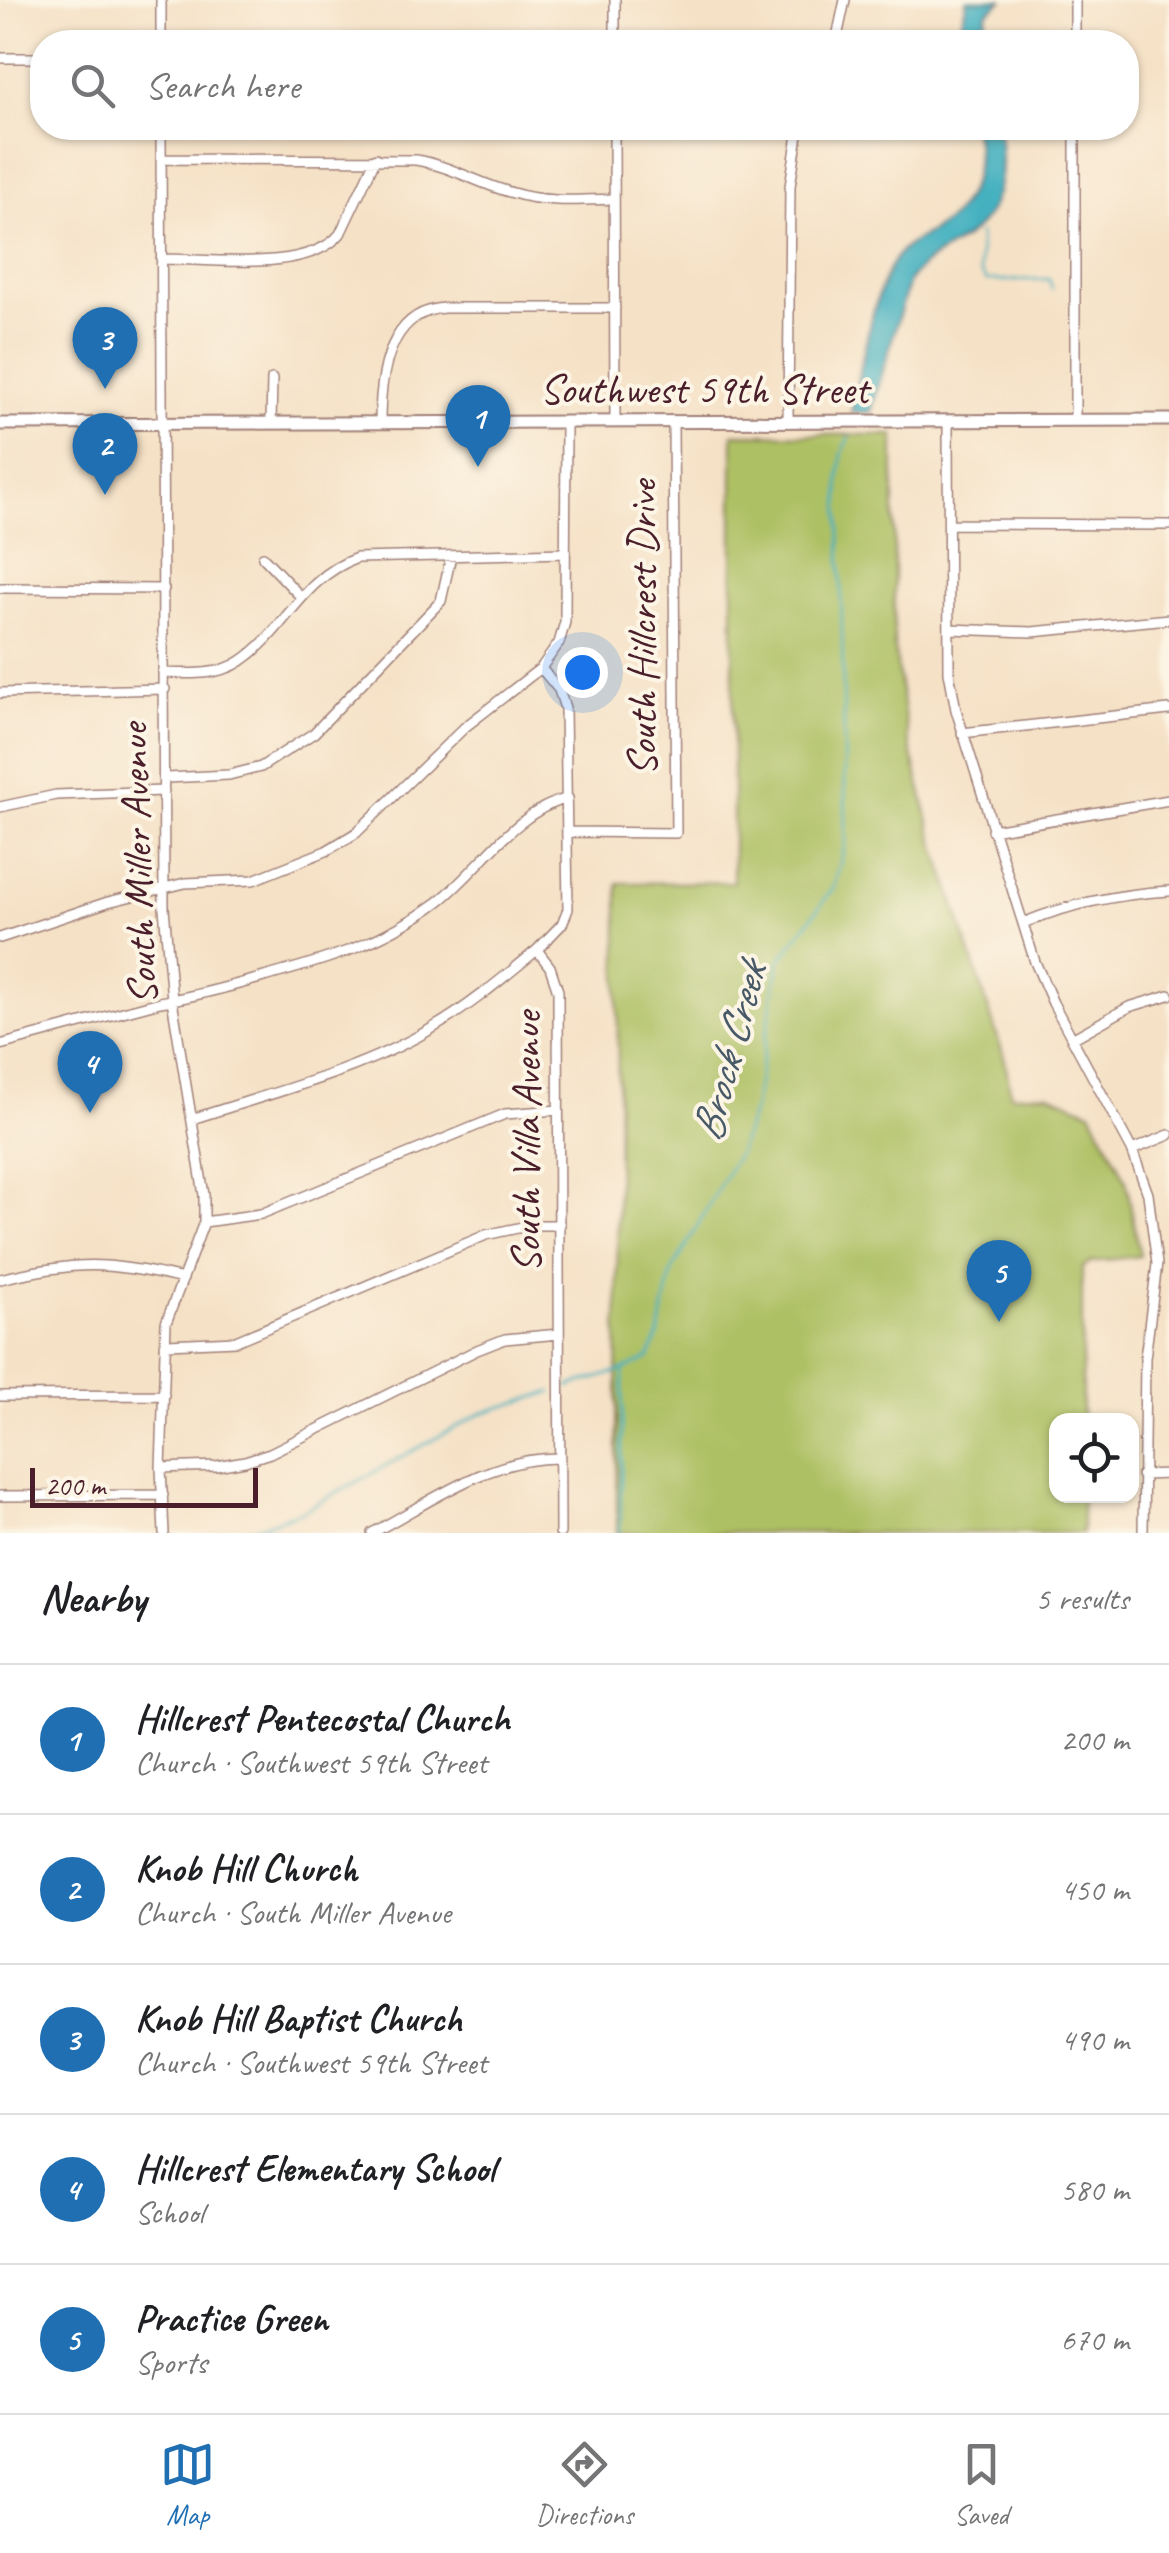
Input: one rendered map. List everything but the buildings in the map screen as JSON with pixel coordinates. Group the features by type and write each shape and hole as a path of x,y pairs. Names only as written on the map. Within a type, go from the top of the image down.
{"main road":[{"name":"Southwest 59th Street","path":"0,424 1169,420"}],"street":[{"path":"161,0 161,30"},
{"path":"614,30 615,0"},
{"path":"839,30 845,0"},
{"path":"1075,0 1076,30"},
{"path":"0,58 30,58"},
{"name":"South Miller Avenue","path":"161,140 166,938 172,1000 204,1195 204,1222 166,1323 161,1468 164,1533"},
{"path":"614,140 616,422"},
{"path":"788,422 790,186 796,140"},
{"path":"1076,140 1076,420"},
{"path":"161,259 286,260 324,249 333,243 348,220 376,158"},
{"path":"162,159 376,158 434,163 526,197 614,200"},
{"path":"380,423 388,357 406,324 420,312 444,308 615,308"},
{"path":"270,423 272,379"},
{"path":"948,421 948,672 962,733 1035,962 1132,1150 1148,1194 1157,1264 1145,1358 1143,1533"},
{"path":"0,938 74,912 185,883 253,880 326,851 369,822 465,727 542,668 563,633 566,422"},
{"name":"South Hillcrest Drive","path":"568,832 676,833 673,422"},
{"path":"950,524 1169,525"},
{"path":"164,673 198,674 239,663 316,580 357,558 566,552"},
{"path":"166,778 229,776 261,768 314,733 441,601 451,556"},
{"path":"263,557 301,597"},
{"path":"0,588 164,589"},
{"path":"948,628 1032,632 1169,619"},
{"name":"South Villa Avenue","path":"542,668 559,690 565,708 568,798 568,910 562,924 536,950 550,967 558,991 560,1533"},
{"path":"0,694 165,689"},
{"path":"962,733 1169,710"},
{"path":"0,807 56,795 164,791"},
{"path":"0,1045 330,959 399,930 442,899 538,808 568,798"},
{"path":"992,830 1169,800"},
{"path":"1024,923 1103,900 1169,891"},
{"path":"192,1119 369,1058 427,1032 536,950"},
{"path":"1072,1038 1128,1008 1169,996"},
{"path":"204,1222 261,1214 505,1114 558,1110"},
{"path":"1132,1150 1169,1134"},
{"path":"167,1344 236,1341 486,1235 531,1224 560,1225"},
{"path":"0,1279 68,1264 96,1264 184,1280"},
{"path":"161,1468 245,1462 476,1350 505,1339 559,1334"},
{"path":"0,1396 164,1395"},
{"path":"372,1533 494,1468 517,1460 560,1458"},
{"path":"1142,1475 1169,1474"},
{"path":"0,1496 163,1495"}],"green space":[{"path":"733,434 894,435 894,645 908,738 933,838 1005,1060 1011,1095 1047,1093 1091,1111 1126,1180 1140,1256 1091,1262 1082,1268 1082,1413 1049,1413 1049,1503 1082,1503 1082,1533 617,1533 618,883 733,882"}],"water":[{"path":"967,0 1002,0 987,13 984,30 960,30"},
{"path":"976,140 1000,140 1000,174 994,201 970,234 930,260 909,281 871,412 851,413 885,277 905,248 957,211 970,189"}],"waterway":[{"path":"979,234 980,272 987,281 1049,279 1052,289"},
{"name":"Brock Creek","path":"568,1387 649,1358 659,1334 671,1273 738,1153 754,1107 779,962 834,887 846,840 839,480 842,454 850,436"},
{"path":"620,1533 623,1372"},
{"name":"Brock Creek","path":"241,1533 303,1511 482,1413 552,1392"}],"place":[{"name":"Knob Hill Baptist Church","path":"105,389"},
{"name":"Hillcrest Pentecostal Church","path":"478,467"},
{"name":"Knob Hill Church","path":"105,495"},
{"name":"Hillcrest Elementary School","path":"90,1113"},
{"name":"Practice Green","path":"999,1322"}]}
